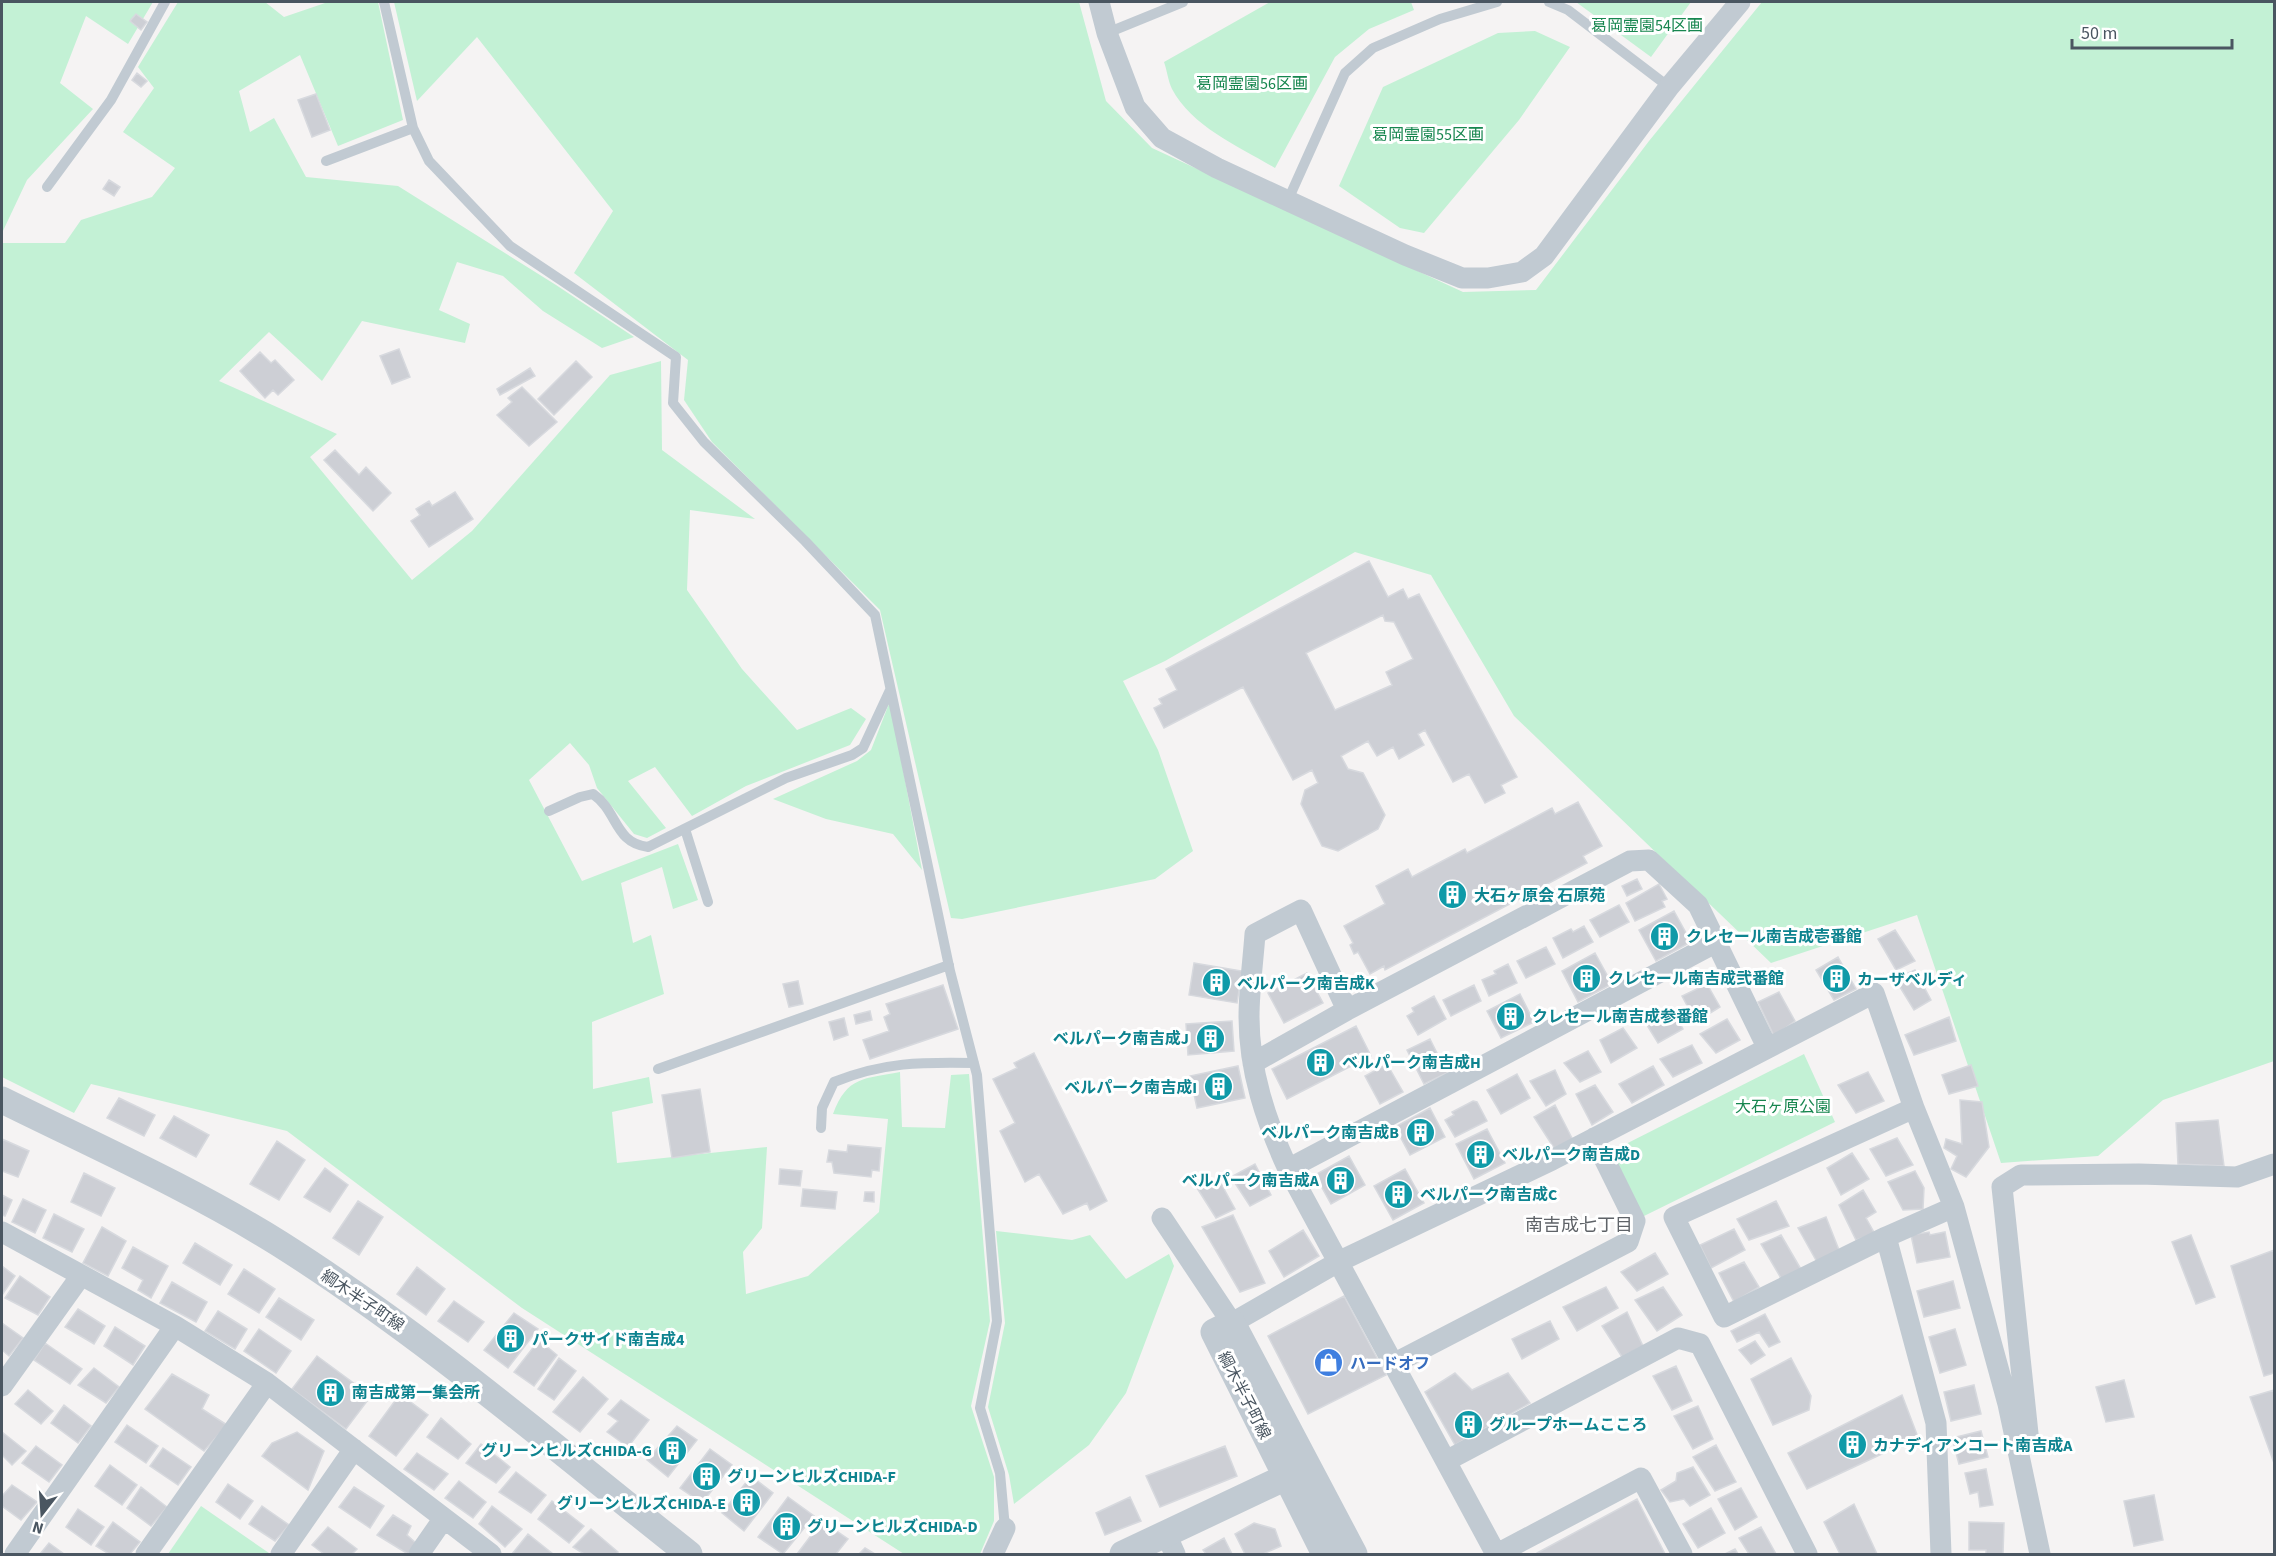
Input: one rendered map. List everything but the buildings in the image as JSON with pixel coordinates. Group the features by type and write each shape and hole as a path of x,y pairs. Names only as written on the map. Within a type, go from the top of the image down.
{"street":[{"path":"1099,2 1107,33 1135,107 1162,138 1217,168 1405,255 1462,278 1488,278 1522,272 1544,255 1670,87 1740,2"},
{"path":"1253,1063 1347,1010 1630,861 1649,860 1698,905 1767,1047"},
{"path":"1347,1010 1301,910 1254,934 1249,1018 1253,1063 1266,1121 1288,1169 1340,1261 1496,1554 1641,1478 1682,1554"},
{"path":"1288,1169 1715,943"},
{"path":"1232,1323 1340,1261 1594,1138 1874,993 1914,1108 1954,1207 2008,1404 2040,1554"},
{"name":"綱木半子町線","path":"2,1100 166,1181 287,1250 396,1322 688,1554"},
{"path":"1914,1108 1674,1217 1724,1317 1886,1237 1954,1207"},
{"path":"1395,1363 1628,1242 1635,1221 1594,1138"},
{"path":"2023,1475 2029,1443 2002,1186 2021,1175 2139,1174 2237,1177 2274,1164"},
{"path":"1162,1218 1232,1323 1297,1472 1325,1554"},
{"path":"2,1232 80,1277 175,1326 267,1383 491,1554"},
{"path":"1886,1237 1936,1423 1941,1554"},
{"path":"2,1386 80,1277"},
{"path":"15,1554 175,1326"},
{"path":"1446,1461 1678,1338 1700,1344 1807,1554"},
{"path":"146,1554 267,1383"},
{"path":"280,1554 354,1449"},
{"path":"1123,1554 1170,1544 1297,1472"},
{"path":"1297,1472 1354,1554"},
{"path":"419,1554 444,1518"},
{"path":"993,1554 1005,1528"}],"lane":[{"path":"47,187 111,100 165,2"},
{"path":"384,2 413,128 429,160 510,246 676,357 673,403 704,442 805,541 875,615 949,965 974,1063 997,1321 980,1408 1000,1473 1005,1528"},
{"path":"1107,33 1183,2"},
{"path":"1288,200 1345,73 1373,48 1440,19 1497,2"},
{"path":"1549,2 1568,10 1670,87"},
{"path":"326,161 413,128"},
{"path":"549,811 580,797 593,794 604,801 622,835 635,846 648,847 786,778 852,755 863,748 890,689"},
{"path":"686,829 708,902"},
{"path":"658,1069 949,965"},
{"path":"821,1128 822,1108 834,1082 857,1073 907,1062 974,1063"}],"green space":[{"path":"2,2 153,2 128,44 86,16 60,83 93,109 27,180 2,233"},
{"path":"178,2 265,2 284,17 328,2 378,2 403,120 338,146 300,55 239,91 250,132 274,118 306,177 398,186 634,337 602,348 543,311 503,276 457,262 439,310 470,324 465,343 362,321 322,381 269,332 219,381 337,434 310,457 412,580 472,531 610,375 661,361 662,450 755,519 690,510 687,590 742,669 797,730 851,708 866,719 850,745 746,786 692,816 655,767 628,781 666,828 647,838 634,834 597,788 589,765 570,743 529,780 582,881 678,844 698,900 673,909 662,867 621,883 633,943 651,935 664,994 592,1022 593,1089 649,1077 653,1103 612,1112 617,1163 767,1147 762,1228 743,1252 746,1294 808,1276 879,1212 888,1119 833,1114 844,1092 858,1081 900,1072 902,1127 945,1128 951,1075 969,1074 990,1321 971,1406 994,1477 994,1521 980,1554 904,1554 522,1308 287,1131 91,1084 74,1113 2,1077 2,243 65,243 81,220 152,197 175,168 123,132 154,88 138,67"},
{"path":"394,2 1079,2 1106,101 1152,148 1463,292 1536,290 1649,141 1762,2 2274,2 2274,1061 2163,1100 2098,1156 2001,1163 1917,915 1771,963 1514,716 1431,575 1355,552 1165,661 1123,681 1158,750 1193,851 1155,879 962,919 951,918 880,610 712,442 684,400 688,360 574,273 613,211 477,37 417,101"},
{"name":"葛岡霊園56区画","path":"1270,2 1411,2 1414,10 1369,29 1335,57 1275,168 1218,135 1192,114 1172,89 1164,62"},
{"name":"葛岡霊園54区画","path":"1576,2 1691,2 1651,57"},
{"name":"葛岡霊園55区画","path":"1535,31 1570,47 1519,120 1424,233 1400,228 1339,186 1383,87 1498,33"},
{"path":"890,701 922,870 893,834 826,819 773,799 857,761 871,750"},
{"name":"大石ヶ原公園","path":"1804,1054 1835,1122 1642,1217 1610,1152"},
{"path":"996,1231 1072,1240 1090,1235 1126,1279 1169,1254 1174,1266 1126,1393 1089,1445 1014,1504 1009,1475 988,1407 1005,1323"},
{"path":"201,1506 269,1553 168,1554"}],"place":[{"name":"大石ヶ原会 石原苑","path":"1453,895"},
{"name":"クレセール南吉成壱番館","path":"1665,936"},
{"name":"クレセール南吉成弐番館","path":"1587,978"},
{"name":"カーザベルディ","path":"1836,979"},
{"name":"ベルパーク南吉成K","path":"1216,983"},
{"name":"クレセール南吉成参番館","path":"1511,1016"},
{"name":"ベルパーク南吉成J","path":"1210,1038"},
{"name":"ベルパーク南吉成H","path":"1321,1062"},
{"name":"ベルパーク南吉成I","path":"1218,1087"},
{"name":"ベルパーク南吉成B","path":"1420,1132"},
{"name":"ベルパーク南吉成D","path":"1481,1154"},
{"name":"ベルパーク南吉成A","path":"1340,1180"},
{"name":"ベルパーク南吉成C","path":"1399,1194"},
{"name":"パークサイド南吉成4","path":"511,1339"},
{"name":"ハードオフ","path":"1329,1363"},
{"name":"南吉成第一集会所","path":"331,1392"},
{"name":"グループホームこころ","path":"1468,1424"},
{"name":"カナディアンコート南吉成A","path":"1852,1445"},
{"name":"グリーンヒルズCHIDA-G","path":"673,1450"},
{"name":"グリーンヒルズCHIDA-F","path":"706,1476"},
{"name":"グリーンヒルズCHIDA-E","path":"747,1503"},
{"name":"グリーンヒルズCHIDA-D","path":"786,1526"}],"district":[{"name":"南吉成七丁目","path":"1579,1225"}]}
